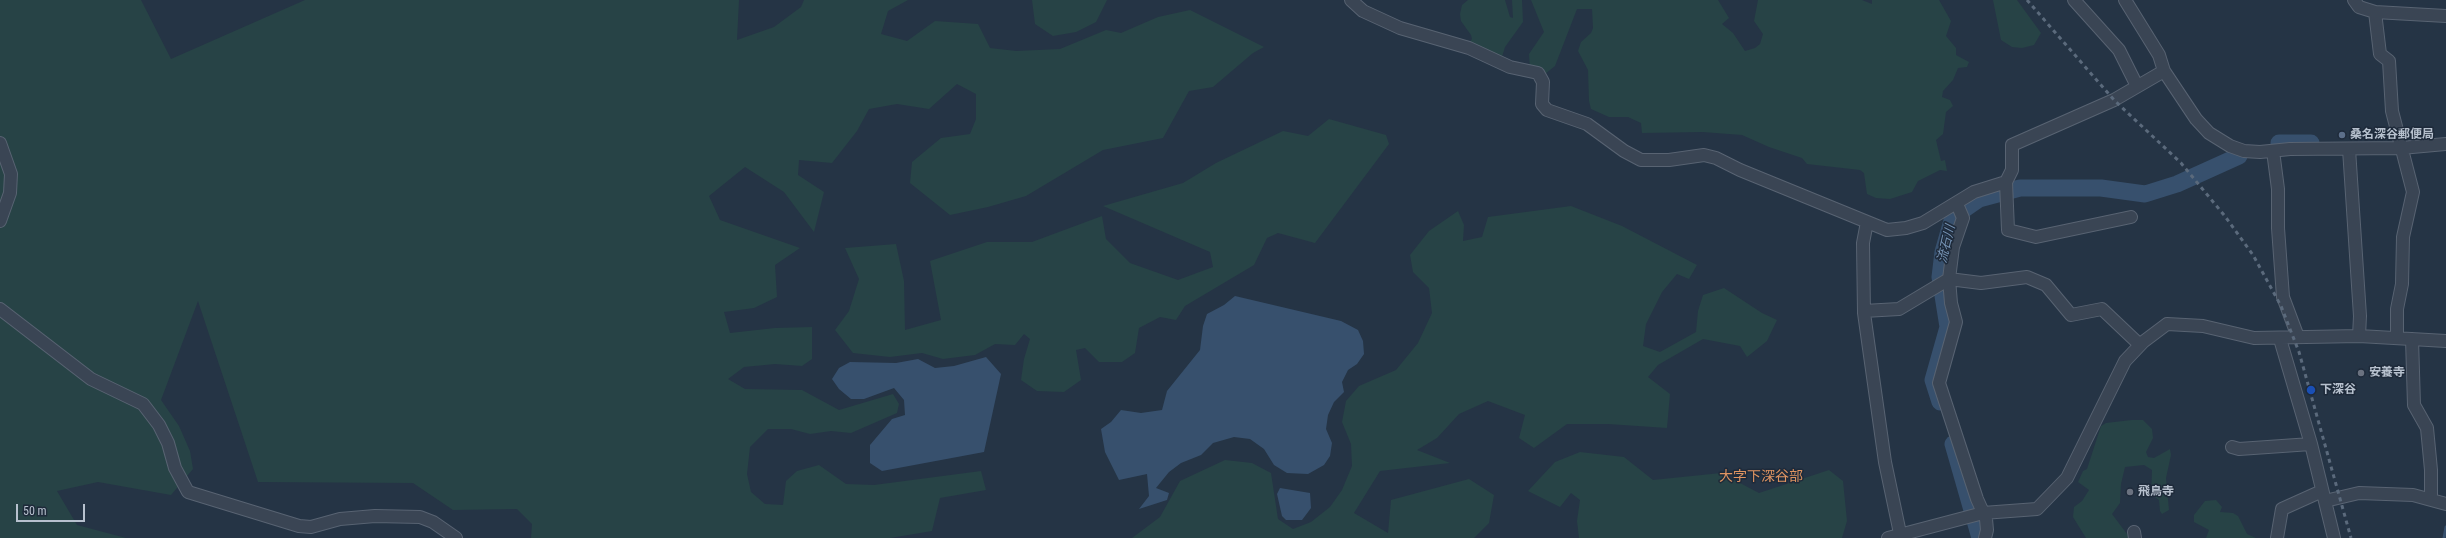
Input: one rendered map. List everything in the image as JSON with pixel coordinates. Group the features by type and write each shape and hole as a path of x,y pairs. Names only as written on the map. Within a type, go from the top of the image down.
{"street":[{"path":"1351,0 1363,11 1400,28 1469,48 1510,67 1538,73 1543,82 1542,104 1547,110 1587,124 1624,152 1641,160 1670,160 1704,155 1716,158 1740,170 1887,230 1906,228 1923,223 1957,204 1974,192 2006,182"},
{"path":"2074,0 2119,50 2137,86"},
{"path":"2125,0 2159,55 2164,71 2196,119 2209,133 2230,146 2244,151 2273,151 2290,149 2349,149 2400,144 2446,144"},
{"path":"2354,0 2359,7 2375,12 2446,16"},
{"path":"2375,12 2380,54 2389,61 2392,111 2413,192 2403,238 2402,284 2397,309 2397,338"},
{"path":"2131,217 2036,237 2008,230 2006,182 2012,170 2012,145 2114,100 2164,71"},
{"path":"0,143 11,174 10,193 0,221"},
{"path":"2349,149 2359,309 2359,336"},
{"path":"2273,151 2278,189 2278,228 2283,297 2298,337"},
{"path":"1957,204 1962,218 1944,282 1956,322 1939,383 1983,513 1987,530 1985,538"},
{"path":"1867,222 1863,243 1864,311 1885,462 1900,536"},
{"path":"1864,311 1899,309 1944,282 1981,283 2026,278 2046,285 2071,315 2102,309 2140,345"},
{"path":"0,309 91,379 143,404 159,425 168,443 175,468 188,492 299,526 311,527 340,519 375,516 420,517 433,522 456,538"},
{"path":"1888,538 1983,513 2037,509 2067,478 2125,361 2140,345 2161,327 2174,323 2203,326 2254,338 2280,339 2298,337 2359,336 2446,341"},
{"path":"2280,339 2311,444 2334,538"},
{"path":"2412,340 2414,405 2427,428 2431,470 2431,498"},
{"path":"2232,447 2239,449 2311,444"},
{"path":"2277,538 2282,509 2324,496 2360,493 2413,495 2431,498 2446,504"}],"green space":[{"path":"0,0 141,0 171,59 305,0 739,0 737,40 774,27 801,7 804,0 908,0 888,11 881,34 907,41 935,21 978,24 990,48 1016,51 1060,49 1106,30 1121,33 1158,17 1190,10 1264,47 1253,53 1213,87 1189,91 1163,138 1103,150 1026,196 988,207 950,215 910,183 912,162 941,138 970,134 976,119 976,94 957,84 929,109 897,104 869,109 857,131 832,163 799,160 798,175 824,192 814,232 784,192 745,167 709,196 720,220 800,248 775,265 777,297 754,308 724,312 730,333 775,328 812,327 812,359 802,366 775,364 744,367 728,379 745,389 802,390 839,410 893,394 899,404 897,413 851,433 831,431 810,434 791,429 768,429 750,447 747,474 751,492 765,504 783,505 786,481 797,471 819,465 846,484 874,485 981,471 986,490 940,498 932,531 890,538 531,538 532,524 517,509 453,510 413,483 258,482 198,301 161,400 179,426 190,451 193,469 171,495 98,482 57,491 77,525 126,538 0,538"},
{"path":"1032,0 1107,0 1096,22 1076,32 1053,36 1035,24"},
{"path":"1468,0 1505,0 1510,17 1513,18 1512,0 1522,0 1523,22 1505,47 1501,60 1468,44 1472,39 1471,35 1461,21 1460,14 1462,5"},
{"path":"1531,0 1718,0 1729,18 1722,24 1733,33 1745,51 1755,48 1760,44 1763,34 1754,21 1758,0 1862,0 1872,4 1872,0 1939,0 1951,21 1946,36 1956,48 1956,55 1969,62 1967,67 1958,68 1953,80 1943,91 1942,97 1950,100 1953,106 1946,112 1943,134 1936,140 1941,161 1945,160 1947,171 1940,170 1918,181 1912,192 1890,199 1876,198 1867,194 1864,173 1860,170 1807,164 1802,158 1769,147 1742,135 1703,132 1642,133 1641,123 1628,117 1609,117 1591,109 1589,101 1588,70 1578,51 1581,42 1591,33 1593,28 1592,9 1577,9 1555,66 1545,74 1530,70 1529,54 1544,32"},
{"path":"1993,0 2017,0 2041,33 2034,45 2022,48 2012,47 2001,40"},
{"path":"1329,119 1386,135 1389,144 1315,243 1278,233 1267,238 1254,265 1185,306 1176,320 1160,317 1139,328 1135,353 1122,362 1099,362 1085,348 1076,350 1081,380 1064,392 1037,391 1021,380 1024,359 1030,339 1024,334 1015,345 995,344 975,355 943,359 922,353 890,357 853,353 835,330 849,311 859,279 845,248 896,244 904,281 905,330 941,320 930,261 987,242 1032,242 1102,216 1106,239 1130,263 1178,280 1213,267 1210,252 1103,206 1183,183 1216,163 1283,131 1308,136"},
{"path":"1571,206 1622,226 1697,265 1689,279 1677,274 1662,292 1646,324 1643,346 1660,352 1696,332 1698,311 1703,295 1724,288 1762,313 1777,320 1767,341 1747,357 1740,346 1703,339 1658,365 1648,377 1670,394 1667,428 1608,424 1567,424 1534,448 1519,438 1525,415 1488,401 1459,414 1437,438 1417,450 1450,463 1380,471 1354,513 1388,533 1391,500 1469,479 1494,495 1489,523 1474,538 1132,538 1160,517 1180,481 1225,460 1252,463 1271,473 1278,519 1293,529 1311,522 1330,507 1342,490 1352,466 1351,444 1342,422 1346,401 1359,386 1396,370 1418,343 1432,313 1429,288 1413,272 1410,255 1429,231 1458,211 1464,225 1463,241 1482,237 1488,217"},
{"path":"2143,420 2152,429 2153,438 2146,452 2148,457 2154,458 2170,449 2171,455 2166,478 2169,510 2162,514 2160,511 2159,500 2155,497 2151,497 2152,470 2144,465 2125,467 2121,484 2120,503 2112,514 2130,538 2086,538 2073,517 2074,507 2082,501 2089,490 2078,482 2083,471 2087,469 2101,426 2106,423"},
{"path":"1580,452 1624,457 1653,480 1721,473 1759,493 1829,470 1843,481 1847,521 1842,538 1579,538 1577,521 1580,500 1571,493 1560,507 1528,491 1555,462"},
{"path":"2216,500 2222,507 2220,512 2233,513 2238,516 2247,534 2256,538 2206,538 2209,530 2194,522 2194,515 2205,501"}],"water":[{"path":"1235,296 1341,321 1358,330 1363,341 1364,354 1357,364 1348,370 1342,382 1344,392 1334,402 1328,415 1326,429 1332,443 1330,456 1324,465 1308,474 1287,473 1274,465 1264,449 1250,439 1234,437 1213,443 1201,455 1181,463 1169,472 1156,488 1169,493 1167,500 1139,509 1149,496 1147,474 1119,480 1105,452 1101,429 1111,422 1121,410 1141,413 1162,410 1167,391 1200,350 1203,326 1207,314 1224,305"},
{"path":"986,357 1001,374 984,452 882,471 870,463 870,445 892,419 905,415 904,400 894,388 864,399 851,399 839,389 832,379 839,368 850,362 896,363 918,359 935,368 954,366"},
{"path":"1280,488 1310,493 1311,508 1302,520 1286,520 1282,516 1277,494"}],"waterway":[{"name":"流石川","path":"2279,143 2311,143"},
{"name":"流石川","path":"1940,402 1933,380 1948,327 1940,277 1943,252 1953,217 1979,199 2020,188 2101,188 2145,194 2177,184 2239,156"},
{"name":"流石川","path":"1953,444 1980,538"},
{"path":"2444,538 2446,527"}],"railway":[{"path":"2027,0 2114,100 2181,163 2224,215 2253,255 2281,306 2299,352 2351,538"}],"place":[{"name":"桑名深谷郵便局","path":"2342,135"},
{"name":"安養寺","path":"2361,373"},
{"name":"下深谷","path":"2311,390"},
{"name":"飛鳥寺","path":"2130,492"}],"district":[{"name":"大字下深谷部","path":"1761,477"}]}
